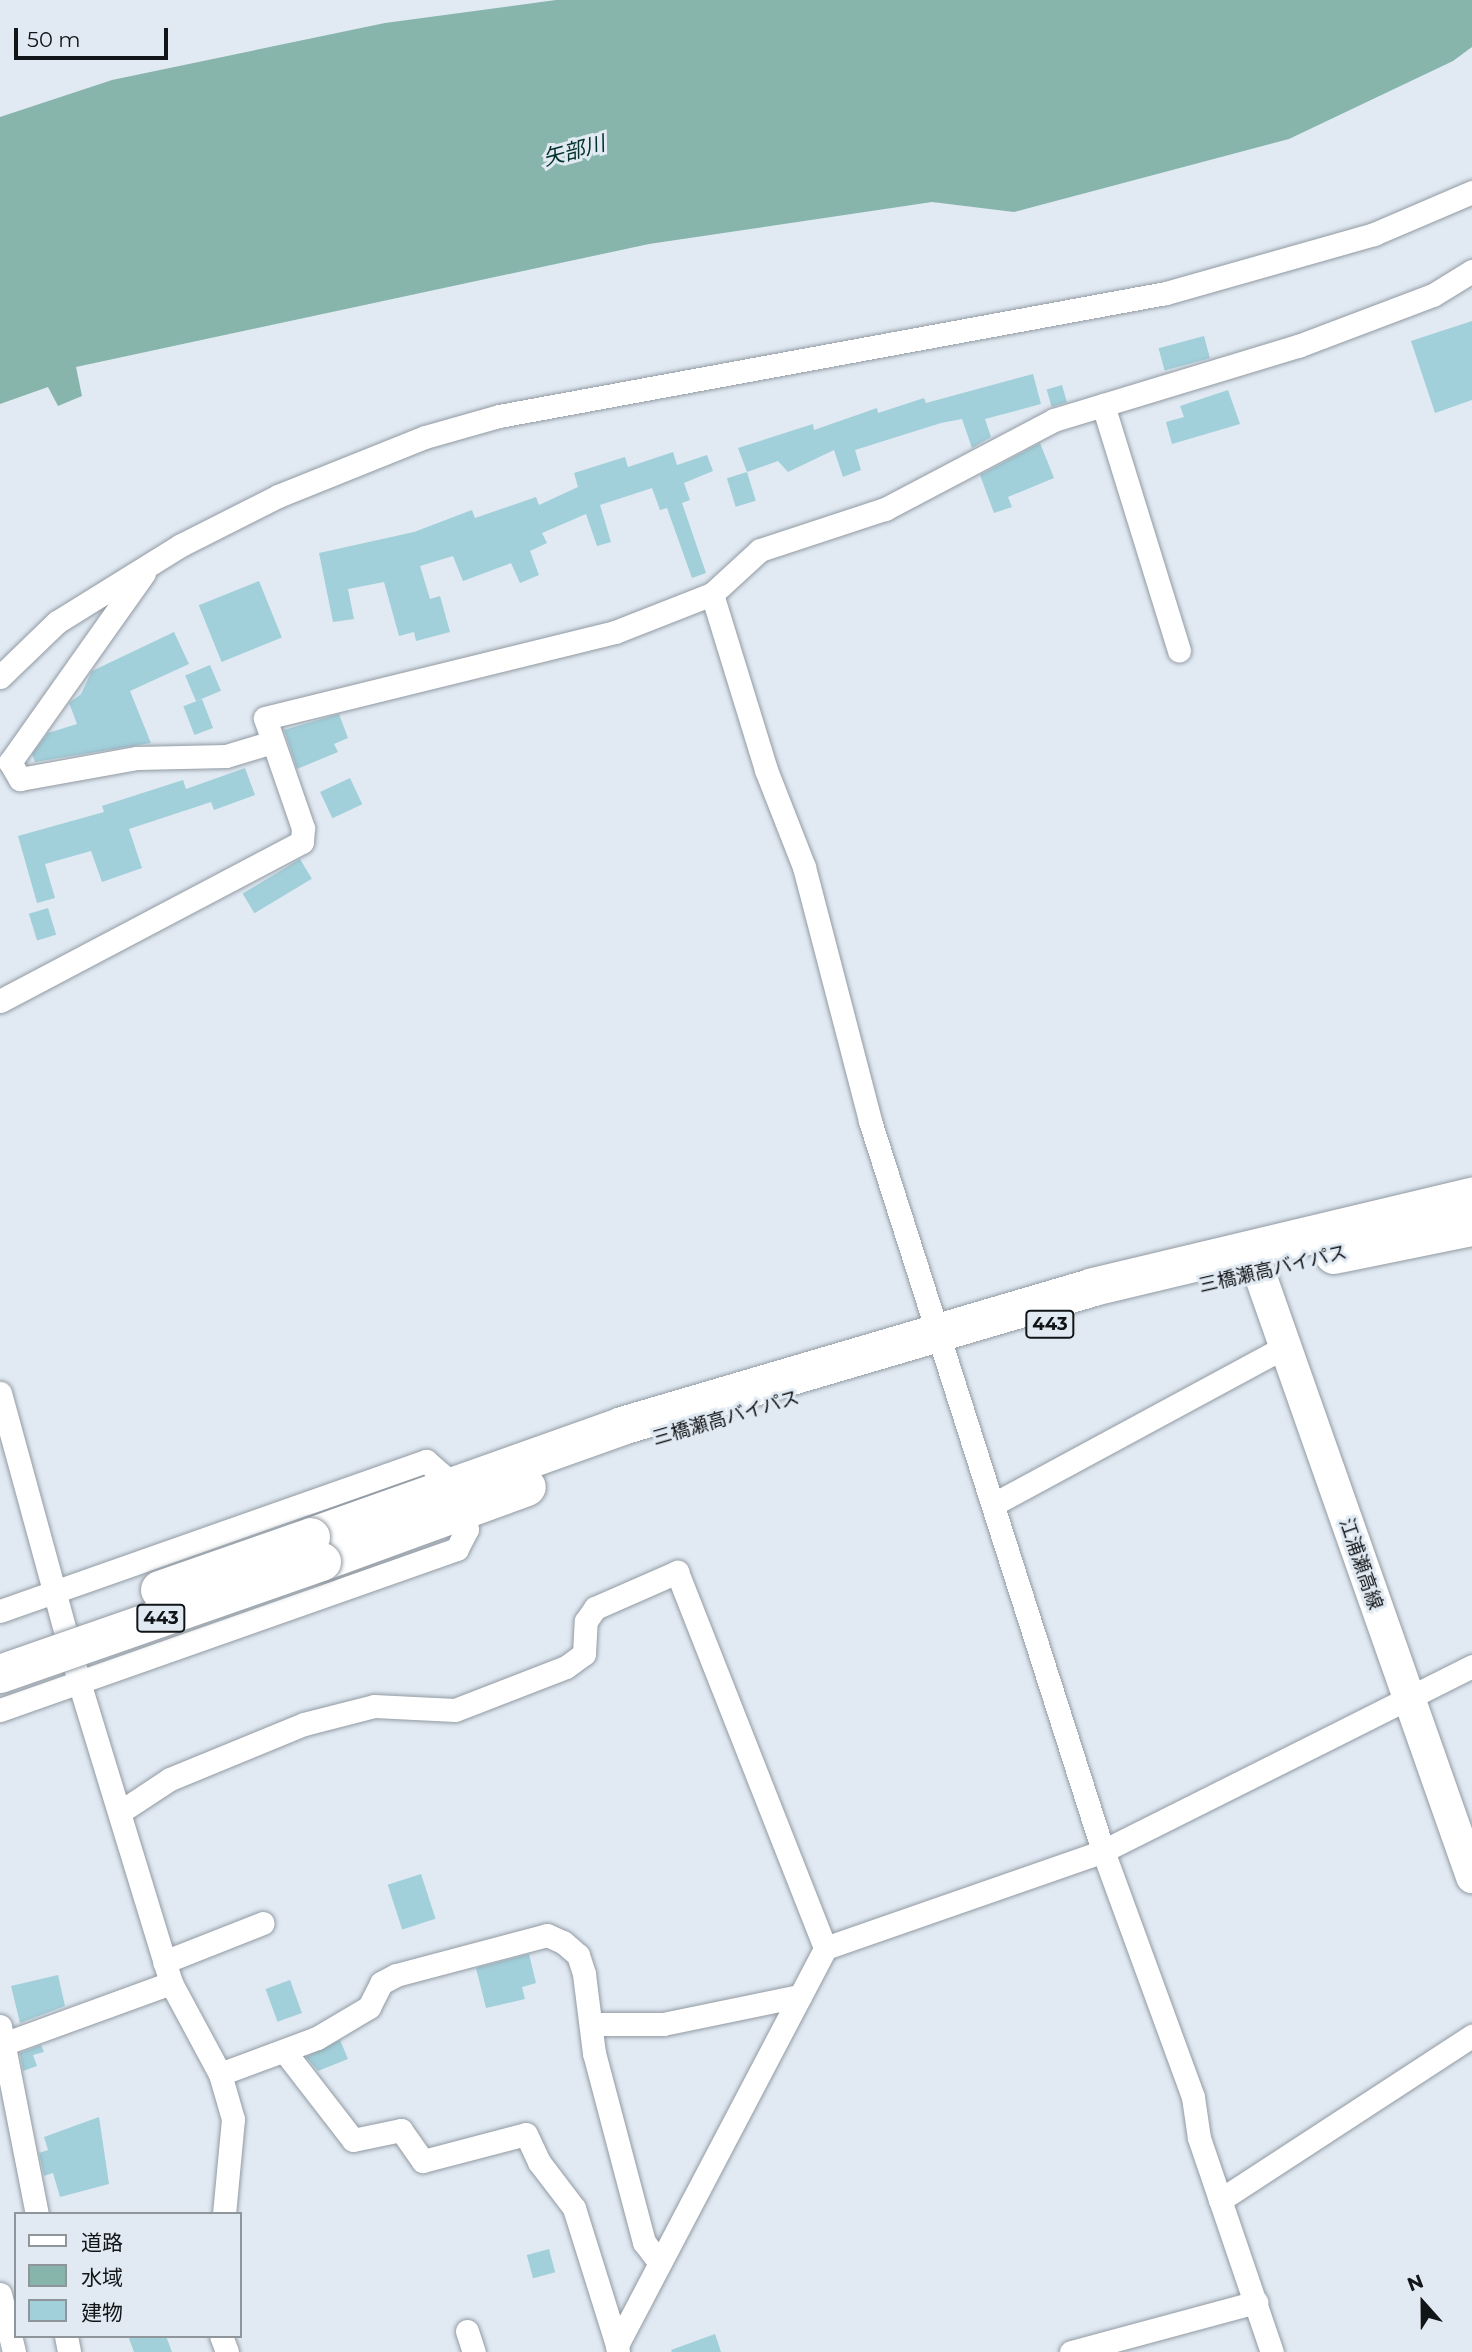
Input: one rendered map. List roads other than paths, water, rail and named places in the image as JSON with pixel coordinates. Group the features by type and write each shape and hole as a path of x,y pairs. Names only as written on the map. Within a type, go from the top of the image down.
{"highway":[{"name":"三橋瀬高バイパス","path":"0,1674 316,1550 455,1501 943,1343 1254,1260 1472,1197"},
{"name":"三橋瀬高バイパス","path":"1254,1260 1472,1227"},
{"name":"三橋瀬高バイパス","path":"0,1646 316,1550"}],"main road":[{"name":"江浦瀬高線","path":"1254,1260 1472,1877"}],"street":[{"path":"0,677 57,622 148,568 278,496 438,433 499,416 1166,293 1374,234 1472,192"},
{"path":"0,1001 302,842 303,828 269,743 265,718 615,632 712,594 760,550 886,509 1054,420 1298,346 1433,295 1472,271"},
{"path":"1103,405 1179,651"},
{"path":"148,568 10,762 20,779 137,758 226,756 269,743"},
{"path":"712,594 766,770 804,867 870,1121 1103,1851 1193,2097 1199,2137 1272,2352"},
{"path":"994,1504 1284,1347"},
{"path":"0,1393 79,1682 167,1972 220,2074 233,2119 224,2212"},
{"path":"0,1611 426,1461 455,1501 467,1529 457,1549 0,1710"},
{"path":"120,1812 170,1779 304,1724 374,1706 455,1710 566,1667 584,1654 586,1622 596,1608 677,1572 825,1948"},
{"path":"617,2349 825,1948 1103,1851 1472,1665"},
{"path":"37,2212 1,2035 167,1972 263,1923"},
{"path":"220,2074 285,2052 369,2007 381,1983 396,1975 547,1935 578,1955 591,2024 644,2242 660,2263"},
{"path":"591,2024 663,2024 800,1996"},
{"path":"1220,2200 1472,2036"},
{"path":"285,2052 353,2140 401,2130 423,2161 526,2134 574,2208 617,2349"},
{"path":"0,2294 14,2352"},
{"path":"1071,2352 1256,2302"}],"water":[{"name":"矢部川","path":"556,0 1472,0 1472,47 1453,61 1289,139 1014,212 932,202 649,244 76,367 82,396 58,406 48,387 0,404 0,117 112,80 385,23"}]}
